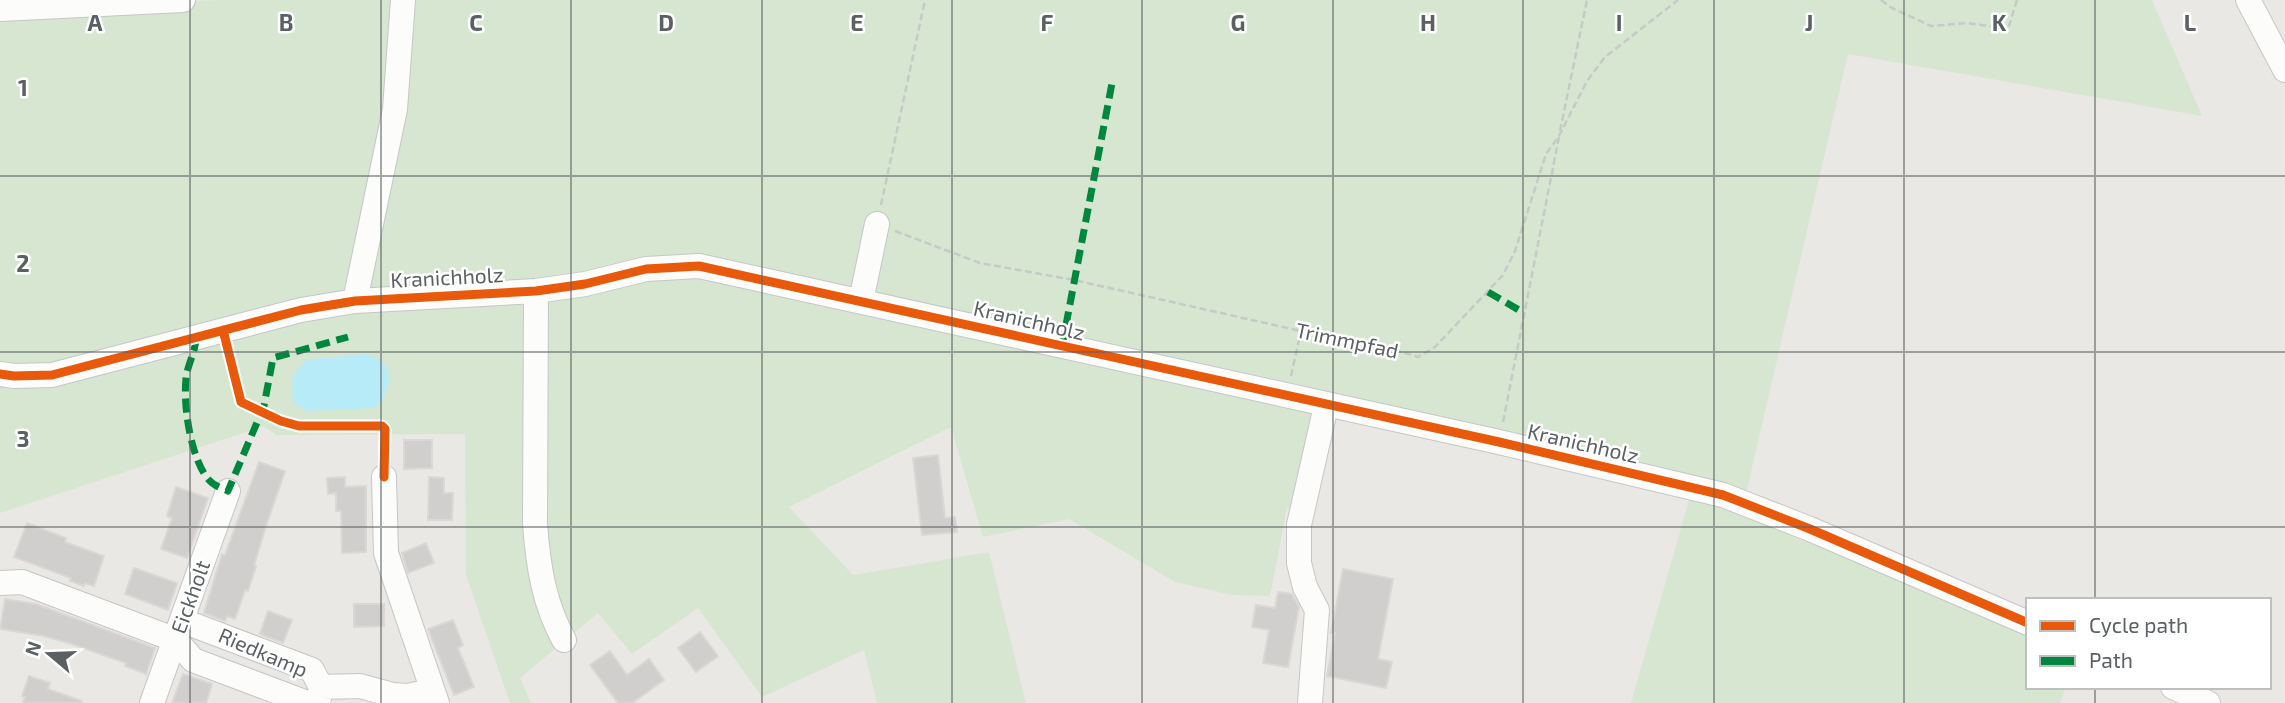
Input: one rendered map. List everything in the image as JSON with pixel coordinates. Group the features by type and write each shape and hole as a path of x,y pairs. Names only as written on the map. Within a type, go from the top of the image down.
{"street":[{"path":"0,9 183,0"},
{"path":"355,301 395,109 403,0"},
{"path":"2248,0 2285,70"},
{"path":"861,301 877,224"},
{"name":"Kranichholz","path":"0,374 52,375 301,310 355,301 536,291 585,284 646,269 699,266 1499,442 1723,495 1810,528 2026,622"},
{"path":"536,291 537,557 543,589 554,622 564,640"},
{"path":"1310,703 1317,610 1305,587 1299,563 1299,525 1326,405"},
{"path":"315,698 360,686 393,695 434,697 386,553 384,477"},
{"name":"Eickholt","path":"152,703 228,491"},
{"name":"Riedkamp","path":"0,583 22,582 312,670 315,698 193,660 179,630"},
{"path":"2177,689 2208,703"}],"path":[{"path":"877,224 925,0"},
{"path":"1499,442 1587,0"},
{"path":"1881,0 1931,26 1966,23 2008,29 2017,0"},
{"path":"1287,397 1301,331"}],"green space":[{"path":"218,0 2152,0 2202,116 1848,54 1744,502 1320,399 1296,511 1287,508 1270,596 1233,595 1175,582 1069,519 983,537 951,427 789,507 853,575 989,552 1026,703 877,703 864,650 762,697 698,608 632,654 598,613 520,678 531,703 510,703 466,575 465,434 276,435 264,426 0,513 0,10"},
{"path":"1690,497 1808,531 2026,626 2026,689 2065,689 2060,703 1631,703"}],"water":[{"path":"365,354 383,362 389,376 386,392 375,408 308,411 296,405 292,396 293,376 306,360"}],"building":[{"path":"404,440 432,440 432,468 404,469"},
{"path":"938,455 945,518 955,517 957,532 922,535 913,458"},
{"path":"259,462 285,471 248,591 245,590 235,619 227,616 225,621 204,613 222,554 225,555"},
{"path":"345,477 345,487 366,486 366,552 342,553 341,511 336,511 336,493 328,494 327,478"},
{"path":"429,477 444,478 444,493 453,493 452,520 428,520"},
{"path":"176,487 208,498 187,558 161,549 172,518 167,516"},
{"path":"27,523 66,538 65,542 104,556 94,586 70,581 71,578 14,557"},
{"path":"426,543 434,563 408,573 402,553"},
{"path":"134,568 177,583 168,610 125,594"},
{"path":"1343,569 1393,579 1378,659 1392,662 1386,688 1327,676 1335,633 1331,633"},
{"path":"1278,592 1292,594 1299,607 1288,667 1263,663 1269,630 1252,627 1256,605 1275,608"},
{"path":"5,599 36,604 155,648 146,674 125,666 126,663 72,644 44,636 0,629"},
{"path":"354,604 384,604 384,626 354,627"},
{"path":"268,611 292,620 283,643 260,634"},
{"path":"453,620 463,645 458,648 474,687 454,695 428,629"},
{"path":"700,632 718,656 696,672 678,648"},
{"path":"610,651 627,675 649,659 664,680 632,703 618,703 590,665"},
{"path":"183,674 212,684 206,703 172,703"},
{"path":"29,676 50,683 48,689 82,701 23,703 25,697 22,696"}],"marked path":[{"path":"1062,346 1113,78"},
{"path":"1488,292 1524,313"},
{"path":"196,337 186,379 190,432 197,460 203,471 211,482 228,491 264,406 273,358 348,337"}],"cycle path":[{"path":"0,374 52,375 301,310 355,301 536,291 585,284 646,269 699,266 1499,442 1723,495 1810,529 2026,622"},
{"path":"223,330 241,402 281,421 299,426 382,426 385,429 384,477"}]}
